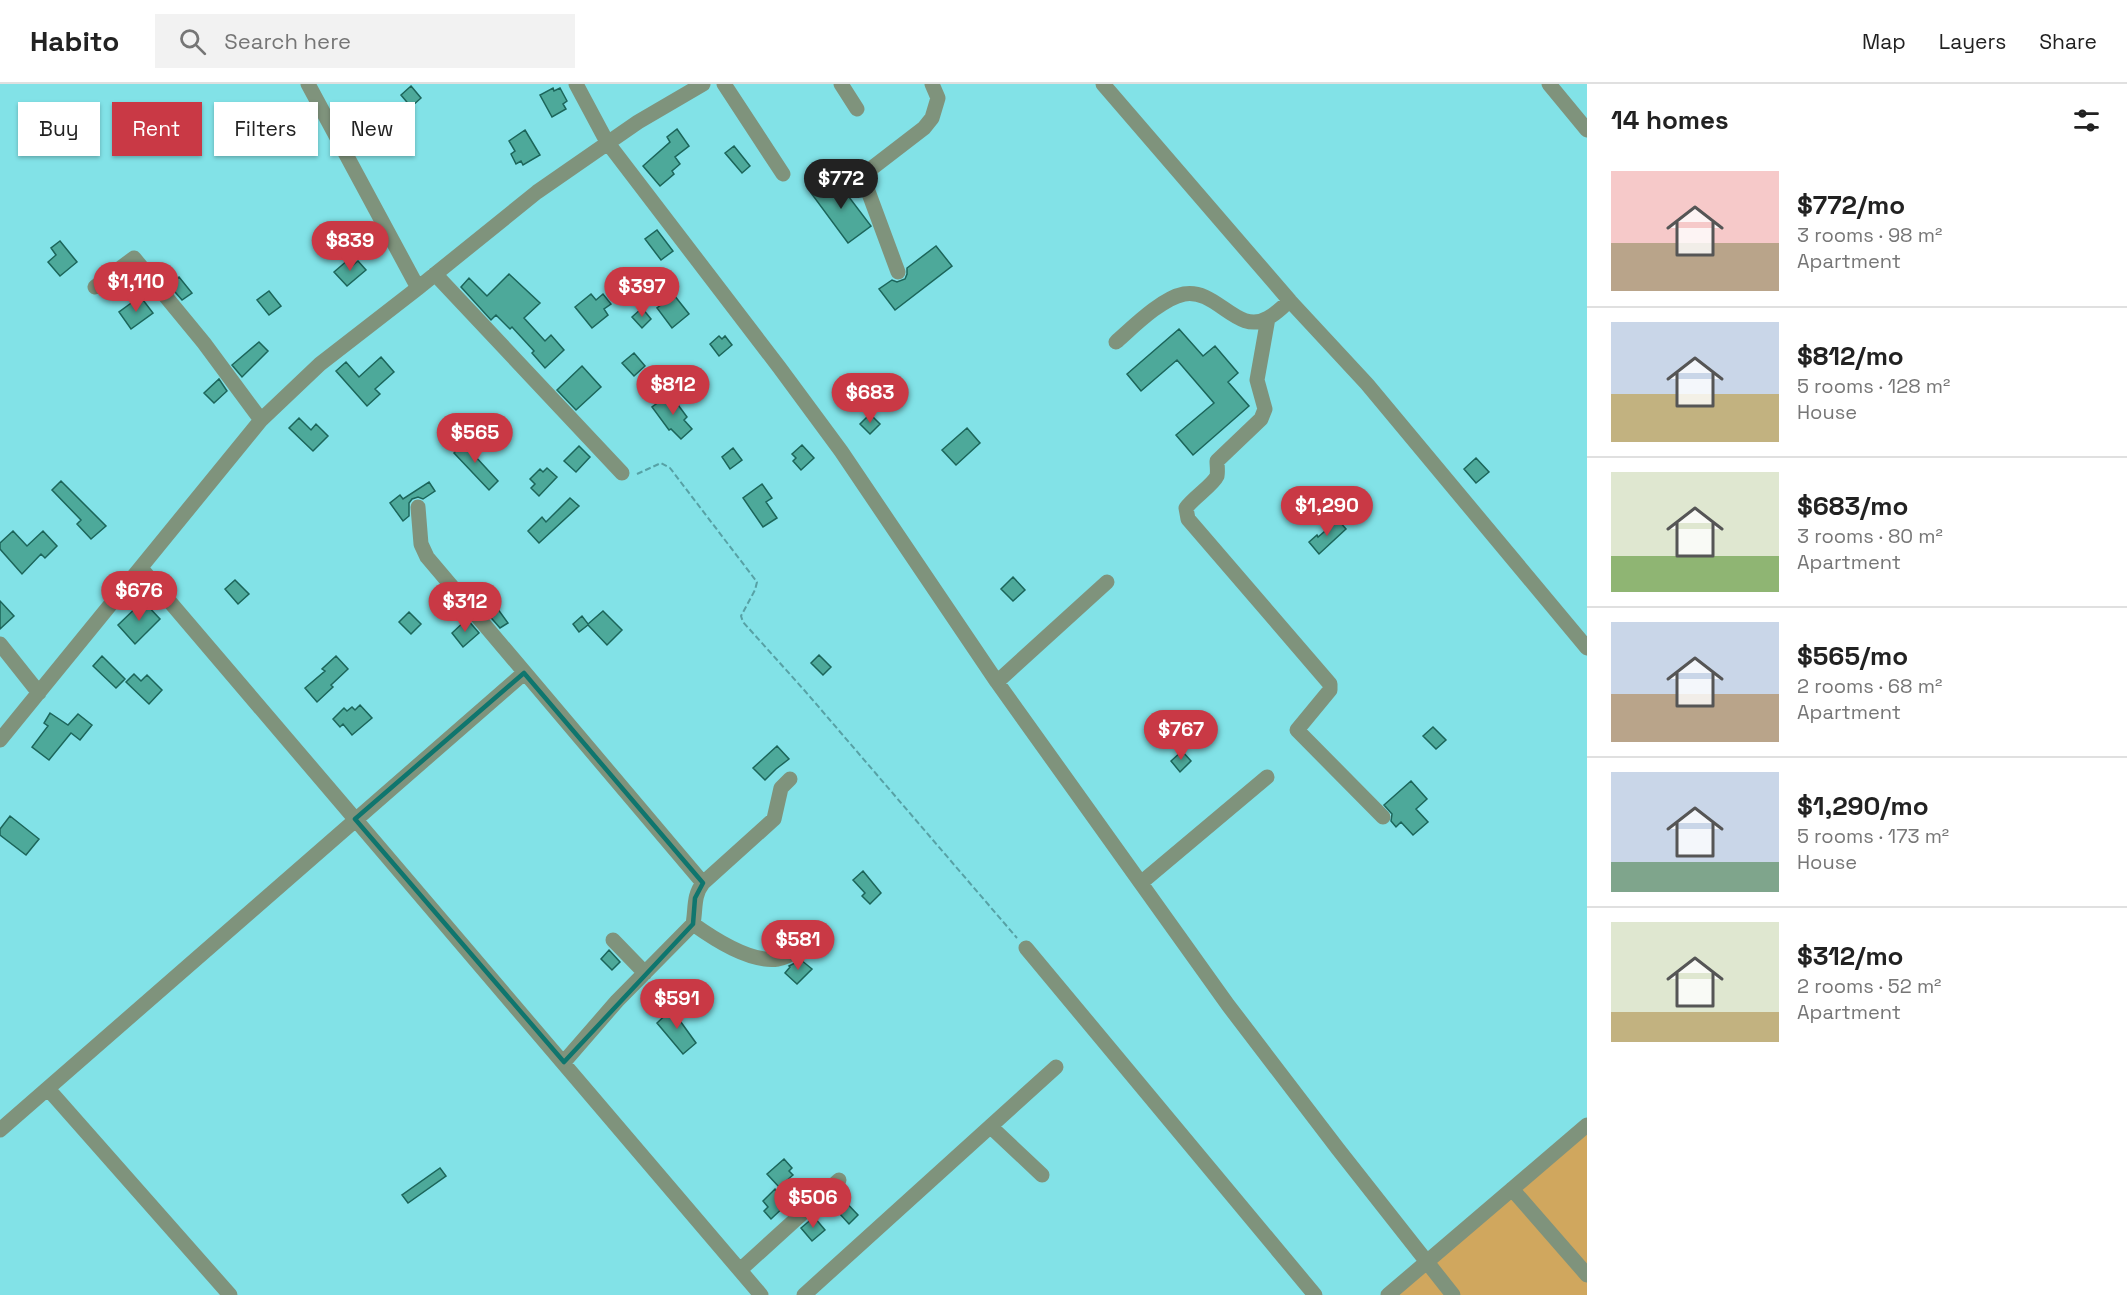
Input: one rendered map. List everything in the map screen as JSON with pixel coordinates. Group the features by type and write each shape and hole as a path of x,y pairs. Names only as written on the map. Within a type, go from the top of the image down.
{"street":[{"path":"308,84 418,288"},
{"path":"576,84 607,142 852,467 997,682 1228,1005 1453,1295"},
{"path":"0,740 261,420 320,364 537,192 607,142 703,84"},
{"path":"724,84 783,174"},
{"path":"841,84 857,109"},
{"path":"898,272 868,191 867,177 881,159 924,128 932,118 938,98 932,84"},
{"path":"1103,84 1290,301 1367,384 1587,648"},
{"path":"1549,84 1587,130"},
{"path":"95,287 134,258 204,343 261,420"},
{"path":"435,274 622,473"},
{"path":"1116,342 1167,301 1182,294 1196,293 1208,297 1245,321 1257,322 1268,318 1290,301"},
{"path":"1268,318 1257,381 1265,409 1261,419 1217,461 1218,474 1186,508 1188,519 1330,684 1330,690 1297,730 1383,817"},
{"path":"418,507 421,544 427,557 703,883"},
{"path":"141,568 761,1295"},
{"path":"997,682 1107,582"},
{"path":"0,644 39,693"},
{"path":"0,1130 49,1090 524,673"},
{"path":"1142,882 1267,777"},
{"path":"564,1062 617,1001 693,924 697,891 774,819 781,788 790,779"},
{"path":"693,924 728,947 762,959 778,959 803,947"},
{"path":"613,940 645,973"},
{"path":"1026,948 1315,1295"},
{"path":"804,1295 1056,1067"},
{"path":"49,1090 230,1295"},
{"path":"1388,1295 1587,1125"},
{"path":"991,1127 1042,1175"},
{"path":"740,1270 839,1180"},
{"path":"1512,1189 1587,1275"}],"path":[{"path":"622,473 634,476 661,463 670,468 757,582 741,616 743,622 1026,948"}],"highlighted area":[{"path":"524,673 703,883 695,898 693,924 564,1062 355,819"}],"shaded area":[{"path":"1587,1130 1587,1295 1398,1295"}],"building":[{"path":"411,86 421,98 415,103 407,102 401,95"},
{"path":"553,88 554,91 560,88 567,101 563,104 566,109 552,117 540,95"},
{"path":"677,129 689,146 675,157 680,164 672,171 674,174 660,186 643,166 670,142 667,137"},
{"path":"525,130 540,155 523,165 521,161 516,164 511,154 515,151 509,141"},
{"path":"734,146 750,166 742,173 725,153"},
{"path":"833,176 871,226 848,243 811,193"},
{"path":"657,230 673,251 661,260 645,239"},
{"path":"60,241 77,262 60,276 48,262 56,255 51,248"},
{"path":"936,246 952,266 895,310 879,289 892,280 897,282 905,279 907,268"},
{"path":"348,260 353,265 358,261 366,270 347,286 334,272"},
{"path":"509,274 540,303 524,318 545,341 551,335 564,350 545,368 532,353 534,351 512,327 510,329 496,315 491,320 461,287 469,278 487,296"},
{"path":"179,277 192,293 182,300 169,285"},
{"path":"269,291 281,306 269,315 257,300"},
{"path":"591,294 596,300 603,294 611,304 604,309 608,315 592,328 575,307"},
{"path":"674,295 689,314 672,328 657,308"},
{"path":"143,300 153,313 131,329 119,312 134,301 137,305"},
{"path":"642,308 651,319 642,328 632,317"},
{"path":"1179,329 1203,356 1215,346 1238,373 1228,382 1249,406 1193,455 1176,435 1214,403 1177,360 1141,391 1127,374"},
{"path":"719,336 722,339 725,336 732,345 719,356 710,344"},
{"path":"259,342 268,351 242,377 232,365"},
{"path":"634,353 645,366 634,376 622,363"},
{"path":"381,357 394,372 375,389 380,394 367,406 336,371 346,362 359,377"},
{"path":"582,366 601,387 576,410 557,390"},
{"path":"219,379 227,391 214,403 204,393"},
{"path":"885,382 896,393 886,403 875,392"},
{"path":"670,394 687,417 684,420 692,429 681,439 671,429 669,430 652,407"},
{"path":"870,414 880,424 870,434 860,424"},
{"path":"299,418 311,430 316,424 328,436 313,451 289,428"},
{"path":"967,428 980,443 956,465 942,450"},
{"path":"467,439 478,451 474,455 498,481 489,490 454,453"},
{"path":"802,445 814,458 801,470 793,461 796,458 792,454"},
{"path":"579,446 590,457 576,472 564,461"},
{"path":"733,448 742,460 730,469 722,457"},
{"path":"1476,458 1489,472 1476,483 1464,469"},
{"path":"547,468 557,477 539,496 531,488 535,484 530,479 540,469 543,472"},
{"path":"61,481 106,526 91,539 77,524 81,520 52,490"},
{"path":"429,482 435,491 423,499 418,497 412,499 409,503 409,516 403,521 390,503 400,495 403,499"},
{"path":"762,484 772,498 766,502 777,518 763,527 743,498"},
{"path":"570,498 579,506 539,543 528,531 542,517 546,522"},
{"path":"1338,520 1346,529 1319,554 1309,542"},
{"path":"13,531 27,546 43,531 57,546 45,558 41,554 22,574 0,549 0,543"},
{"path":"1013,577 1025,590 1013,601 1001,589"},
{"path":"235,580 249,594 238,604 225,589"},
{"path":"489,597 508,623 500,628 480,605"},
{"path":"0,601 14,616 0,629"},
{"path":"143,601 160,619 135,644 118,625"},
{"path":"603,611 622,630 607,645 588,625 579,632 573,624 582,616 588,624"},
{"path":"409,612 421,624 411,634 399,622"},
{"path":"467,619 479,633 463,647 452,633"},
{"path":"819,655 831,667 823,675 811,663"},
{"path":"102,656 125,679 116,688 93,666"},
{"path":"336,656 348,669 317,702 305,688 325,671 322,669"},
{"path":"134,674 141,681 147,675 162,690 149,704 126,682"},
{"path":"360,705 372,718 352,735 343,724 340,727 333,719 344,708 347,711 352,707 355,710"},
{"path":"50,713 68,725 78,714 92,725 80,740 71,733 49,760 32,747 48,726 44,723"},
{"path":"1433,727 1446,740 1436,749 1423,736"},
{"path":"777,746 789,759 765,780 753,768"},
{"path":"1182,751 1191,761 1180,772 1171,761"},
{"path":"1411,781 1427,799 1416,809 1428,822 1413,835 1401,822 1396,827 1391,821 1392,814 1384,805"},
{"path":"10,816 39,839 26,855 0,835 0,829"},
{"path":"863,871 881,893 870,904 862,896 865,893 853,880"},
{"path":"609,950 620,962 612,970 601,959"},
{"path":"801,960 812,969 797,984 785,973 789,966"},
{"path":"675,1006 682,1014 678,1018 696,1043 683,1054 657,1023"},
{"path":"784,1159 792,1168 789,1171 793,1175 779,1187 767,1174"},
{"path":"440,1168 446,1176 408,1203 402,1195"},
{"path":"775,1189 788,1203 771,1219 764,1211 768,1207 763,1201"},
{"path":"838,1194 858,1215 849,1224 829,1202"},
{"path":"814,1217 825,1230 812,1241 801,1228"}]}
